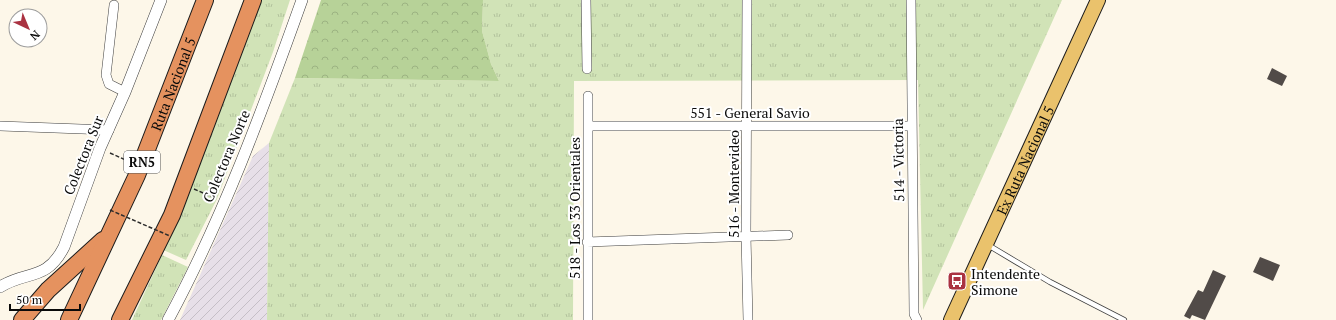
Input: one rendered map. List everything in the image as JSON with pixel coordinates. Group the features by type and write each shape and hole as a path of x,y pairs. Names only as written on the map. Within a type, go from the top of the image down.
{"highway":[{"name":"Ruta Nacional 5","path":"68,320 137,175 205,0"},
{"path":"120,320 172,215 253,0"},
{"path":"22,320 48,290 95,248 112,230"}],"main road":[{"name":"Ex Ruta Nacional 5","path":"951,320 1098,0"}],"street":[{"name":"Colectora Sur","path":"0,287 9,282 40,273 58,259 64,247 100,148 125,92 161,0"},
{"name":"Colectora Norte","path":"168,320 192,276 224,202 267,98 302,0"},
{"path":"586,0 587,69"},
{"name":"516 - Montevideo","path":"747,0 746,236 748,320"},
{"name":"514 - Victoria","path":"911,0 911,126 914,314 917,320"},
{"path":"114,5 106,75 109,84 125,92"},
{"name":"518 - Los 33 Orientales","path":"588,96 588,320"},
{"path":"0,126 109,130"},
{"name":"551 - General Savio","path":"588,126 911,126"},
{"path":"587,242 788,235"}],"lane":[{"path":"986,244 1050,282 1124,320"}],"path":[{"path":"100,148 129,161"},
{"path":"189,187 224,202"},
{"path":"113,204 110,210 170,236 173,229"}],"shaded area":[{"path":"269,143 267,320 180,320 253,156"}],"green space":[{"path":"261,0 290,0 273,52 217,199 186,260 161,249 214,126"},
{"path":"321,0 483,0 482,31 491,64 499,81 295,78"},
{"path":"483,0 1062,0 923,310 918,80 574,81 573,320 267,320 269,143 295,78 499,81 491,64 482,31"},
{"path":"162,255 188,267 161,320 132,320"}],"building":[{"path":"1272,68 1287,76 1282,86 1267,79"},
{"path":"1260,257 1280,265 1273,281 1253,272"},
{"path":"1213,270 1226,276 1205,320 1192,315 1190,319 1184,316 1198,290 1203,292"}],"place":[{"name":"Intendente Simone","path":"957,281"}]}
